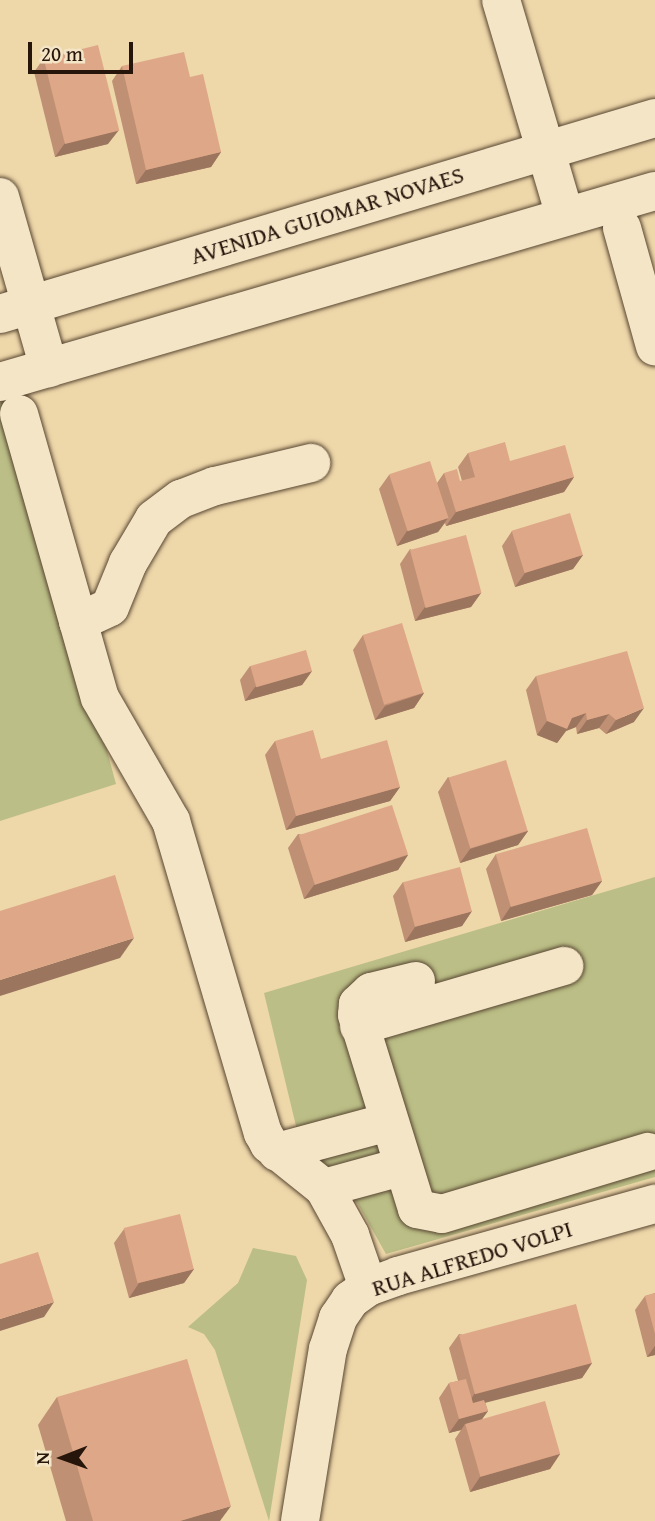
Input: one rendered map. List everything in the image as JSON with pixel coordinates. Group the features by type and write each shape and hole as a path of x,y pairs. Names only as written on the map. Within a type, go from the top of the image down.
{"street":[{"path":"501,0 565,216"},
{"name":"AVENIDA GUIOMAR NOVAES","path":"16,309 655,118"},
{"path":"368,1287 350,1235 324,1188 277,1152 263,1133 171,821 108,717 9,398 49,368 655,191"},
{"path":"0,197 16,309 49,368"},
{"path":"622,228 655,346"},
{"path":"78,622 110,607 128,563 155,519 181,499 215,486 311,463"},
{"path":"359,1026 564,966"},
{"path":"416,981 363,997 359,1026 401,1167 417,1209 433,1216 648,1152"},
{"path":"277,1152 388,1122"},
{"path":"324,1188 401,1167"},
{"name":"RUA ALFREDO VOLPI","path":"300,1521 328,1349 338,1318 350,1300 368,1287 655,1204"}],"green space":[{"path":"11,399 116,784 0,821 0,403"},
{"path":"655,877 655,1177 386,1254 350,1190 303,1155 264,993"},
{"path":"253,1248 296,1256 307,1280 269,1521 215,1350 204,1334 188,1327 238,1283"}],"building":[{"path":"98,45 119,130 65,144 44,59"},
{"path":"184,52 190,77 203,74 221,152 146,170 122,66"},
{"path":"505,442 510,461 565,445 574,477 456,512 444,473 457,469 460,481 475,477 468,453"},
{"path":"430,461 449,518 408,531 389,474"},
{"path":"570,513 583,555 525,573 512,531"},
{"path":"466,535 482,593 426,608 410,550"},
{"path":"402,623 423,693 384,705 363,635"},
{"path":"306,650 312,671 256,687 250,666"},
{"path":"627,651 644,708 616,720 609,714 587,720 586,713 572,718 567,729 547,721 536,676"},
{"path":"313,730 321,759 387,740 400,787 296,816 275,741"},
{"path":"506,760 528,831 470,848 449,778"},
{"path":"392,805 408,854 315,885 299,835"},
{"path":"587,828 602,881 511,907 496,854"},
{"path":"460,867 472,911 415,927 403,882"},
{"path":"115,875 134,938 0,980 0,911"},
{"path":"180,1214 194,1269 138,1283 124,1228"},
{"path":"38,1252 54,1302 0,1319 0,1264"},
{"path":"655,1293 655,1334 645,1296"},
{"path":"576,1304 592,1363 475,1394 459,1335"},
{"path":"187,1359 231,1506 180,1521 93,1521 57,1397"},
{"path":"466,1379 473,1403 484,1400 488,1411 459,1419 449,1383"},
{"path":"545,1401 560,1454 480,1477 465,1424"}]}
